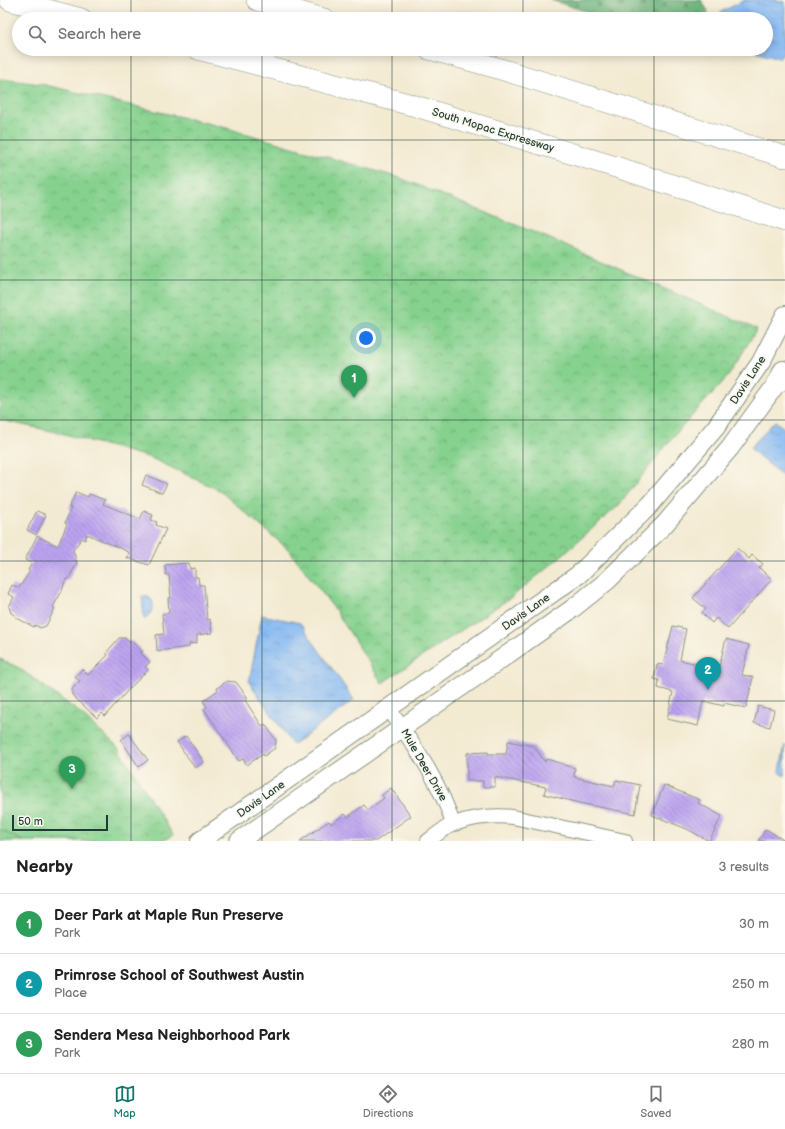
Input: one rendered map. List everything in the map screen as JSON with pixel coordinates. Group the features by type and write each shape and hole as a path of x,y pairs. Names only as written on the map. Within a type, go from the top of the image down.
{"highway":[{"path":"257,0 299,12"},
{"path":"0,1 17,2 55,12"},
{"name":"South Mopac Expressway","path":"224,56 412,106 619,168 785,221"},
{"path":"453,56 784,156"}],"main road":[{"name":"Davis Lane","path":"200,841 578,575 650,505 716,427 761,362 785,315"},
{"name":"Davis Lane","path":"239,841 402,729 572,609 607,581 664,525 730,448 782,374"},
{"path":"591,563 607,581"}],"street":[{"name":"Mule Deer Drive","path":"389,709 414,744 433,777 448,807 453,824"},
{"path":"428,841 453,824 472,819 501,816 513,817 625,841"}],"green space":[{"path":"551,0 701,0 708,11 708,12 588,12"},
{"path":"0,79 41,84 223,127 400,178 548,238 757,329 729,375 672,438 619,505 513,596 382,683 336,611 289,550 219,490 151,458 61,433 0,420"},
{"path":"0,659 19,668 79,712 119,749 173,835 162,841 23,841 0,830"},
{"path":"0,830 23,841 0,841"}],"water":[{"path":"745,0 776,0 785,2 785,51 779,58 772,56 773,12 721,12"},
{"path":"775,421 785,429 785,478 750,448"},
{"path":"142,596 151,599 153,602 151,613 144,619"},
{"path":"262,615 300,623 354,700 293,745 249,682"},
{"path":"785,745 785,776 781,774 780,771"}],"building":[{"path":"146,475 167,484 162,493 142,485"},
{"path":"76,492 88,497 89,494 105,500 103,504 140,519 144,511 153,515 151,520 157,522 156,525 166,529 149,565 127,558 129,552 87,534 85,540 82,538 73,550 77,563 68,580 66,579 62,591 53,607 55,608 46,626 40,628 35,625 34,627 15,617 16,616 11,613 9,607 14,597 8,594 12,585 19,588 30,571 28,570 32,563 25,560 37,536 58,546 67,524 65,523 71,508 69,508"},
{"path":"37,511 46,515 36,535 27,530"},
{"path":"737,548 749,559 752,555 763,564 759,568 772,579 728,629 716,618 712,623 702,613 706,609 693,598"},
{"path":"189,563 190,569 195,568 195,577 198,577 199,585 204,585 207,620 210,619 212,633 197,635 197,643 189,644 189,647 157,651 156,635 164,634 162,614 169,613 168,598 171,598 169,575 166,575 165,565"},
{"path":"673,626 686,629 680,660 706,666 706,664 719,667 726,639 749,645 742,675 753,677 746,708 724,703 724,706 703,701 698,726 667,719 673,692 658,688 659,680 654,679 657,664 663,665"},
{"path":"119,638 125,638 129,642 131,641 143,652 140,652 150,662 145,667 148,670 105,716 102,713 97,718 72,695 72,689 80,681 75,677 82,669 88,675 108,655 106,653"},
{"path":"227,681 236,682 248,698 245,700 262,726 265,724 276,740 275,748 247,765 243,759 239,761 204,709 207,707 203,701"},
{"path":"758,706 774,710 770,727 754,723"},
{"path":"129,734 148,760 139,767 121,740"},
{"path":"186,736 204,762 195,768 177,742"},
{"path":"508,741 534,746 545,762 546,759 575,768 574,777 614,786 616,780 640,785 635,814 579,803 544,794 546,787 495,777 495,787 483,787 483,781 467,781 467,753 488,752 488,754 506,754"},
{"path":"664,785 700,800 698,803 722,816 709,841 687,829 652,815"},
{"path":"391,788 411,816 376,841 300,841 329,821 331,824 345,814 348,817 364,805 368,810 384,798 382,795"},
{"path":"766,829 785,841 758,841"}],"place":[{"name":"Deer Park at Maple Run Preserve","path":"354,398"},
{"name":"Primrose School of Southwest Austin","path":"708,690"},
{"name":"Sendera Mesa Neighborhood Park","path":"72,789"}]}
